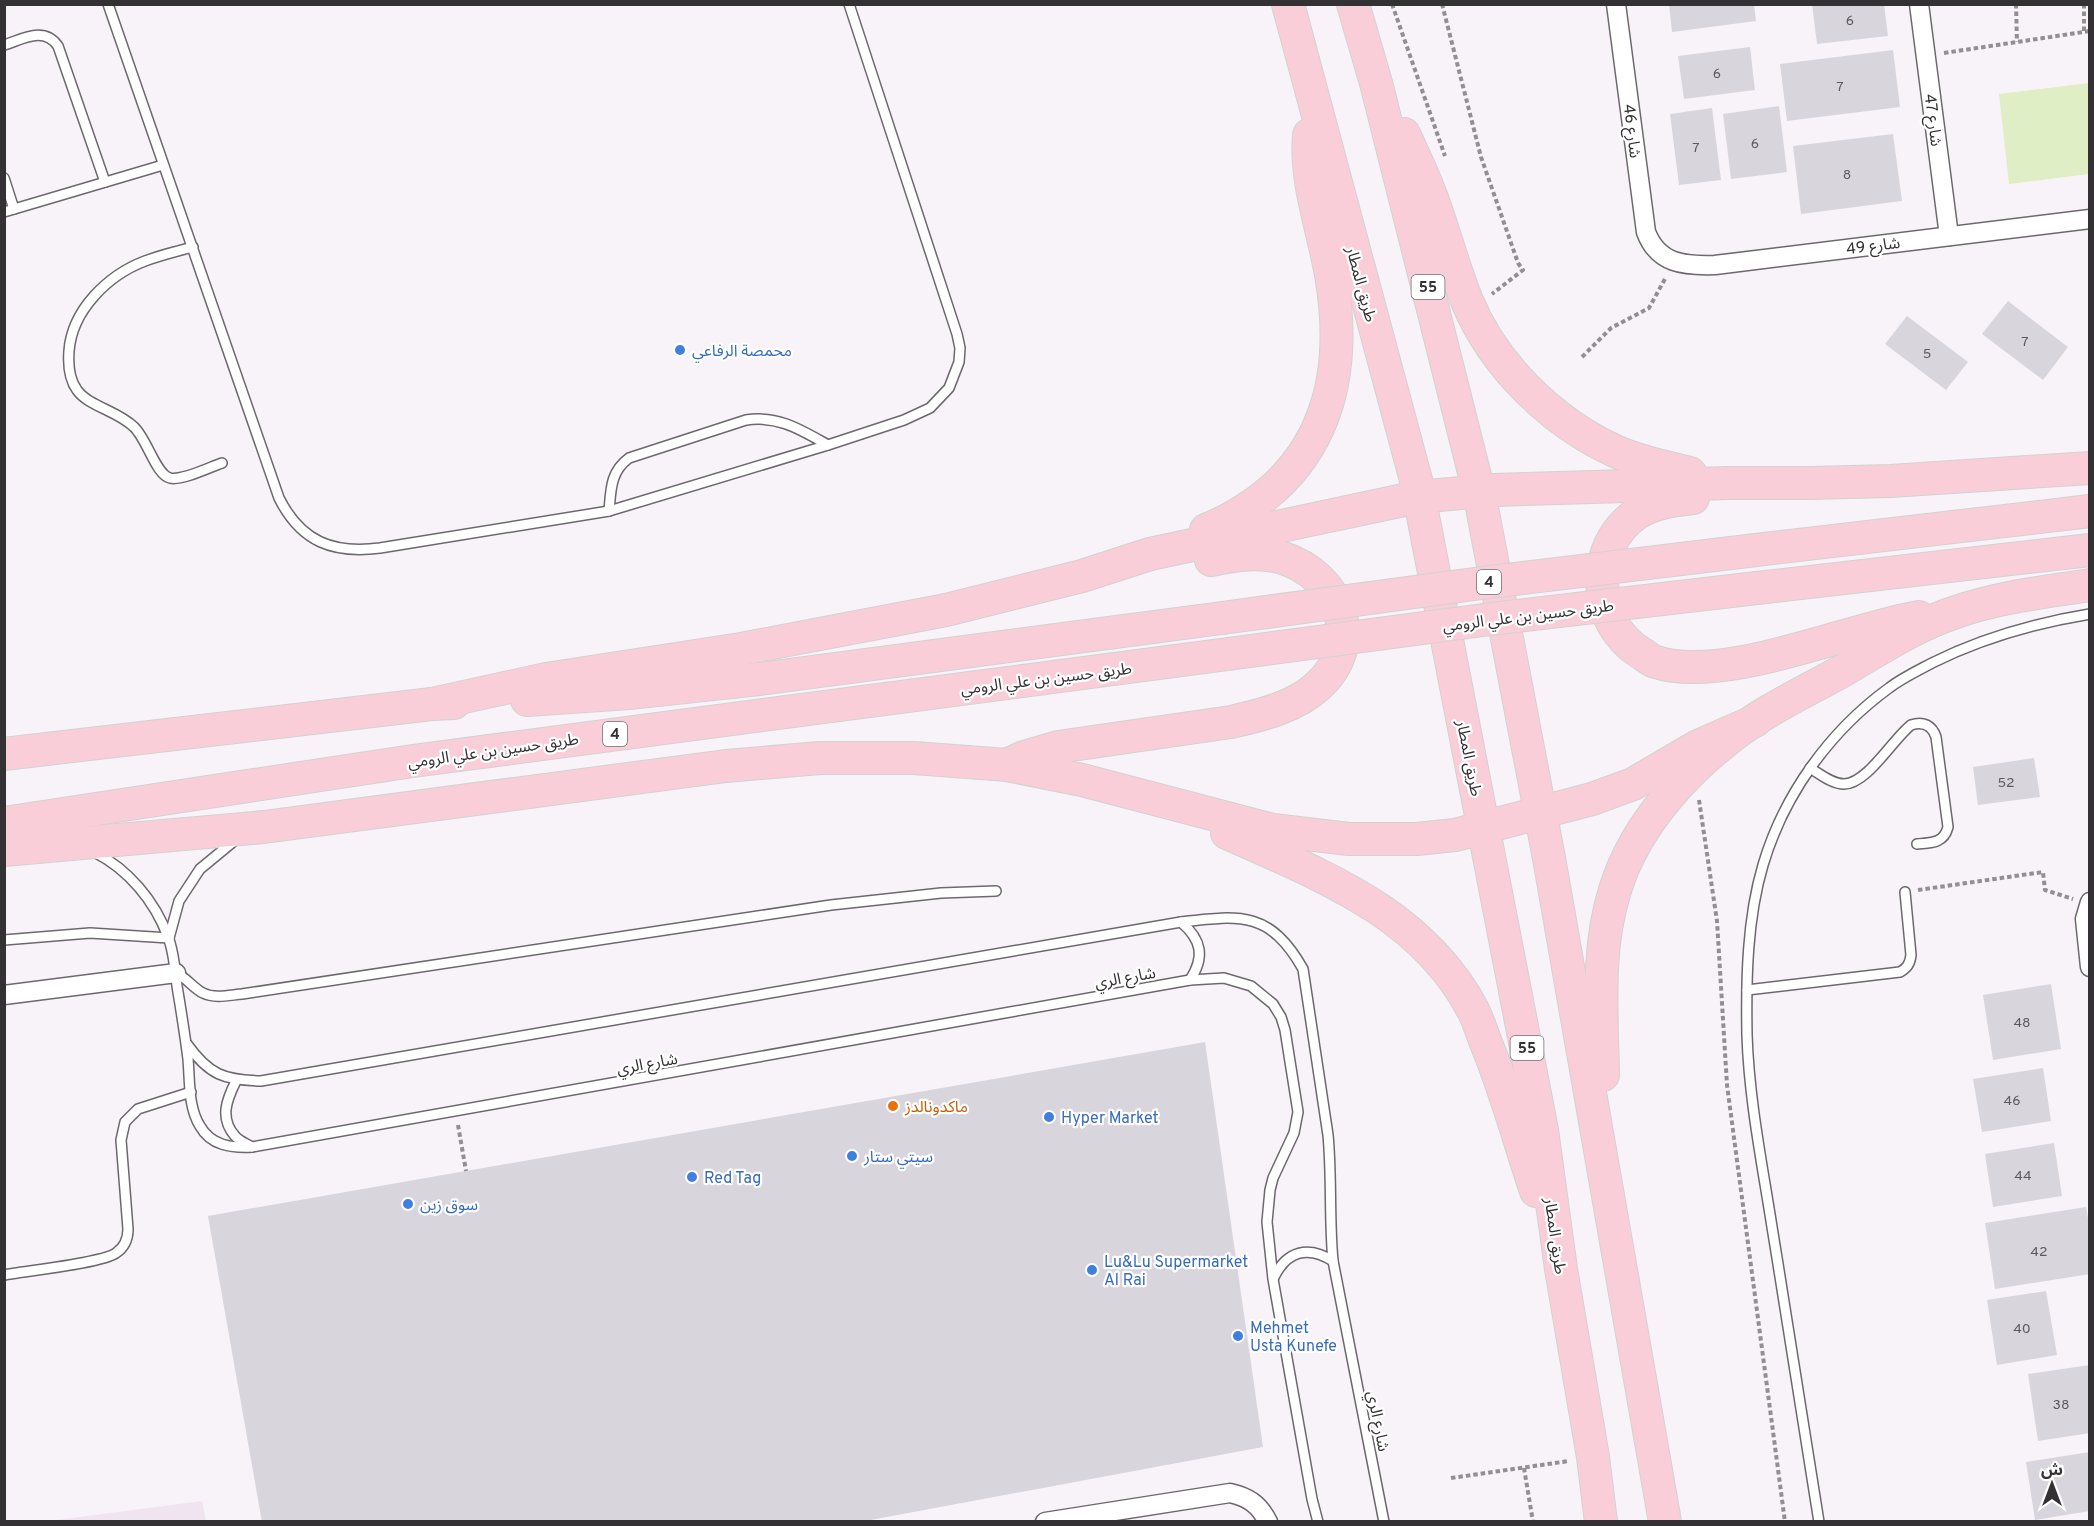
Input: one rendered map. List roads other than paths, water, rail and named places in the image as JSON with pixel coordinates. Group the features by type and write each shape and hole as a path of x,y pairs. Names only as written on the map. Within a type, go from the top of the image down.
{"highway":[{"name":"طريق المطار","path":"1288,4 1313,105 1416,480 1542,1130 1561,1269 1593,1456 1601,1521"},
{"name":"55","path":"1353,4 1376,83 1479,492 1540,814 1665,1521"},
{"path":"1376,83 1397,120 1432,198 1468,302 1479,325 1507,367 1565,422 1590,438 1617,452 1645,462 1729,483"},
{"path":"1150,554 1211,528 1239,514 1261,499 1281,482 1301,457 1318,429 1326,409 1332,389 1337,331 1331,273 1310,179 1308,142 1313,105"},
{"path":"432,704 546,679 741,649 946,610 1060,582 1150,554 1418,497 1479,492 1729,483 1903,480 2090,468"},
{"path":"1729,483 1717,492 1704,497 1665,502 1636,514 1615,536 1603,563 1601,593 1611,622 1629,646 1655,662 1687,668 1730,664 1778,654 1880,625 1956,612 1999,600 2090,585"},
{"name":"4","path":"4,754 432,704 563,698 694,686 1489,582 2090,511"},
{"name":"طريق حسين بن علي الرومي","path":"4,823 413,761 1491,619 2090,550"},
{"path":"1008,765 1024,757 1058,747 1253,717 1307,695 1328,675 1340,651 1342,625 1340,612 1332,593 1309,570 1281,558 1265,555 1232,556 1182,564 1171,563 1150,554"},
{"path":"4,850 264,827 726,766 820,758 914,758 1008,765 1082,780 1273,830 1348,839 1417,839 1455,835 1593,799 1632,784 1698,746 1755,720 1917,628 1956,612"},
{"path":"1604,1172 1601,982 1607,921 1615,890 1631,852 1671,794 1723,743 1755,720"},
{"path":"1152,800 1352,892 1393,917 1435,955 1455,980 1474,1011 1496,1068 1561,1269"}],"street":[{"name":"شارع 46","path":"1617,4 1646,232 1650,243 1667,258"},
{"name":"شارع 47","path":"1919,4 1949,236"},
{"name":"شارع 49","path":"1667,258 1691,266 1715,265 2090,219"},
{"path":"2089,903 2085,919 2090,967"},
{"path":"4,995 176,973"},
{"path":"1045,1521 1230,1493 1250,1500 1260,1508 1268,1521"}],"lane":[{"path":"108,4 279,498 295,524 307,534 334,548 349,550 365,550 609,511 904,420 930,408 949,388 959,362 960,348 957,334 849,4"},
{"path":"4,45 38,34 50,37 58,45 105,182"},
{"path":"4,178 9,211 163,165"},
{"path":"193,247 145,261 106,284 84,309 76,323 69,343 69,366 72,380 78,391 87,400 125,419 135,428 144,439 158,469 163,474 170,478 181,477 222,463"},
{"path":"609,511 613,478 616,470 628,458 747,420 766,418 785,422 828,445"},
{"path":"1819,1521 1757,1131 1748,1037 1747,990 1752,924 1763,865 1783,814 1810,768 1827,745 1890,686 1918,670 2006,633 2037,624 2090,614"},
{"path":"1810,768 1836,783 1852,783 1864,774 1911,725 1921,723 1931,728 1936,737 1948,827 1947,833 1939,841 1917,844"},
{"name":"شارع الري","path":"169,938 179,901 200,869 229,843 264,827"},
{"name":"شارع الري","path":"79,844 103,856 124,872 143,891 157,913 169,938 176,973 193,1110 200,1128 214,1141 232,1148 252,1148 1190,981 1224,978 1251,986 1273,1004 1281,1017 1298,1112 1294,1134 1273,1178 1267,1222 1273,1279 1312,1499 1318,1521"},
{"path":"176,973 190,981 202,993 211,996 242,994 831,905 930,894 996,891"},
{"path":"1747,990 1900,972 1910,962 1911,955 1905,892"},
{"name":"شارع الري","path":"186,1043 198,1060 216,1074 236,1081 261,1081 1181,922 1217,917 1244,918 1269,928 1276,934 1289,946 1302,969 1328,1134 1330,1235 1333,1261 1384,1521"},
{"path":"1181,922 1191,931 1198,943 1200,956 1197,969 1190,981"},
{"path":"4,940 90,933 169,938"},
{"path":"236,1081 226,1099 226,1119 235,1136 252,1148"},
{"path":"4,1275 109,1257 123,1247 128,1229 121,1140 125,1122 138,1109 191,1092"},
{"path":"1273,1279 1287,1258 1298,1253 1310,1251 1323,1254 1333,1261"}],"place":[{"name":"محمصة الرفاعي","path":"680,350"},
{"name":"ماكدونالدز","path":"893,1106"},
{"name":"Hyper Market","path":"1049,1117"},
{"name":"سيتي ستار","path":"852,1156"},
{"name":"Red Tag","path":"692,1177"},
{"name":"سوق زين","path":"408,1204"},
{"name":"Lu&Lu Supermarket Al Rai","path":"1092,1270"},
{"name":"Mehmet Usta Kunefe","path":"1238,1336"}]}
